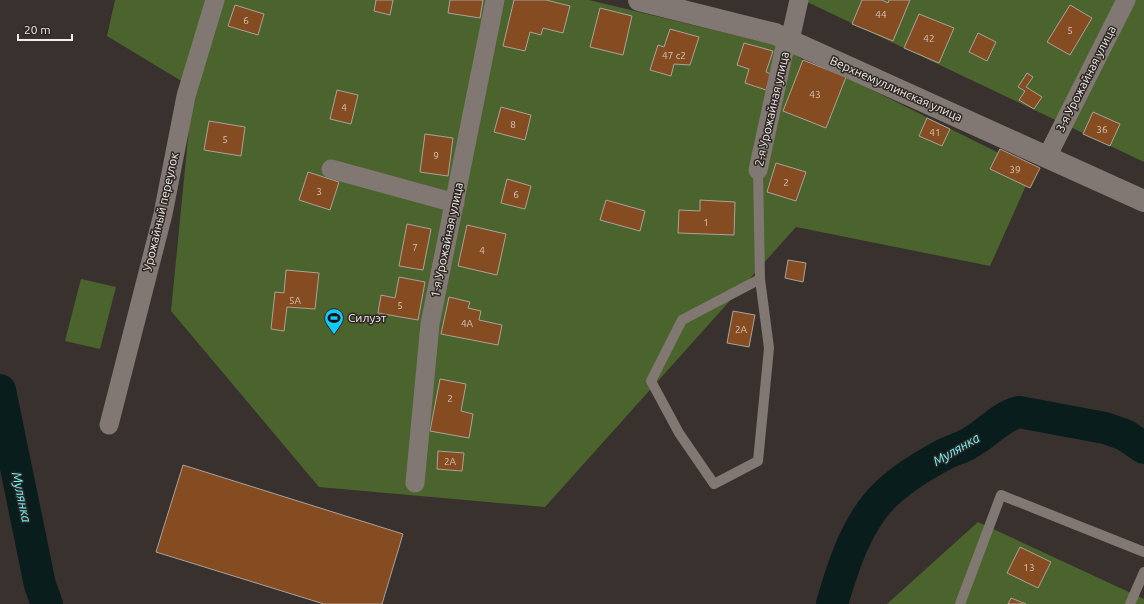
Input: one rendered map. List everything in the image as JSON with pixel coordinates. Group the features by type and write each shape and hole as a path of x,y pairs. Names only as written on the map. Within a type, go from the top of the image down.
{"street":[{"name":"Урожайный переулок","path":"109,425 163,214 186,96 215,0"},
{"name":"1-я Урожайная улица","path":"415,483 430,324 495,0"},
{"name":"Верхнемуллинская улица","path":"639,0 775,34 1144,201"},
{"name":"2-я Урожайная улица","path":"758,170 784,51 790,40 799,0"},
{"name":"3-я Урожайная улица","path":"1047,157 1126,0"},
{"path":"331,169 455,203"}],"lane":[{"name":"2-я Урожайная улица","path":"758,170 760,279 769,348 758,462 714,484 679,434 651,381 682,320 760,279"},
{"path":"960,604 1001,494 1144,552"},
{"path":"1130,604 1144,572"}],"green space":[{"path":"115,0 589,0 784,47 803,60 846,77 1033,170 990,266 796,227 545,507 319,487 171,311 193,88 107,36"},
{"path":"803,0 1144,0 1144,162"},
{"path":"81,279 116,287 100,349 65,341"},
{"path":"978,522 1144,599 1144,604 887,604"}],"building":[{"path":"376,0 393,0 390,15 374,11"},
{"path":"450,0 483,0 480,18 448,13"},
{"path":"514,0 546,0 570,6 563,33 543,28 541,35 530,32 525,51 503,46"},
{"path":"862,0 882,0 888,3 889,0 910,0 893,41 852,24"},
{"path":"235,5 264,14 258,35 228,26"},
{"path":"1070,5 1092,18 1070,55 1047,42"},
{"path":"600,8 632,16 623,55 590,47"},
{"path":"919,14 954,28 939,63 904,48"},
{"path":"670,29 699,37 690,65 674,64 671,76 650,70 658,45 664,47"},
{"path":"978,33 996,42 987,61 969,52"},
{"path":"744,43 773,51 766,72 771,74 766,90 745,83 749,69 737,65"},
{"path":"803,60 846,77 826,128 783,111"},
{"path":"1027,73 1033,77 1026,87 1042,97 1034,109 1019,100 1025,91 1018,87"},
{"path":"337,90 358,95 351,124 330,119"},
{"path":"501,107 531,115 525,140 494,132"},
{"path":"1093,112 1120,124 1110,146 1083,134"},
{"path":"927,118 950,129 942,146 919,136"},
{"path":"209,121 245,127 241,156 204,150"},
{"path":"425,134 453,138 448,176 420,172"},
{"path":"1000,149 1040,168 1030,188 990,169"},
{"path":"776,163 806,172 796,201 767,192"},
{"path":"308,172 339,182 330,210 299,200"},
{"path":"507,179 531,186 525,209 501,203"},
{"path":"606,200 645,211 640,231 600,220"},
{"path":"700,200 735,202 734,235 678,233 679,210 700,211"},
{"path":"407,224 431,229 423,270 399,266"},
{"path":"467,225 506,234 497,275 458,266"},
{"path":"788,260 806,263 803,282 785,278"},
{"path":"286,270 319,273 315,309 287,307 284,331 271,329 275,292 284,293"},
{"path":"399,277 425,282 418,320 378,313 381,295 395,298"},
{"path":"449,297 470,302 468,308 481,311 479,320 502,325 498,345 441,334"},
{"path":"733,311 755,315 749,347 727,343"},
{"path":"440,379 466,384 461,411 473,414 469,438 430,431"},
{"path":"438,451 464,453 462,471 437,469"},
{"path":"183,465 403,534 382,604 324,604 156,552"},
{"path":"1020,547 1051,562 1038,588 1007,573"},
{"path":"1011,598 1026,604 1008,604"}],"waterway":[{"name":"Мулянка","path":"0,390 40,585 47,604"},
{"name":"Мулянка","path":"832,604 852,545 859,530 876,504 907,477 945,454 975,440 1012,414 1019,412 1105,428 1125,435 1144,448"}],"place":[{"name":"Силуэт","path":"334,335"}]}
